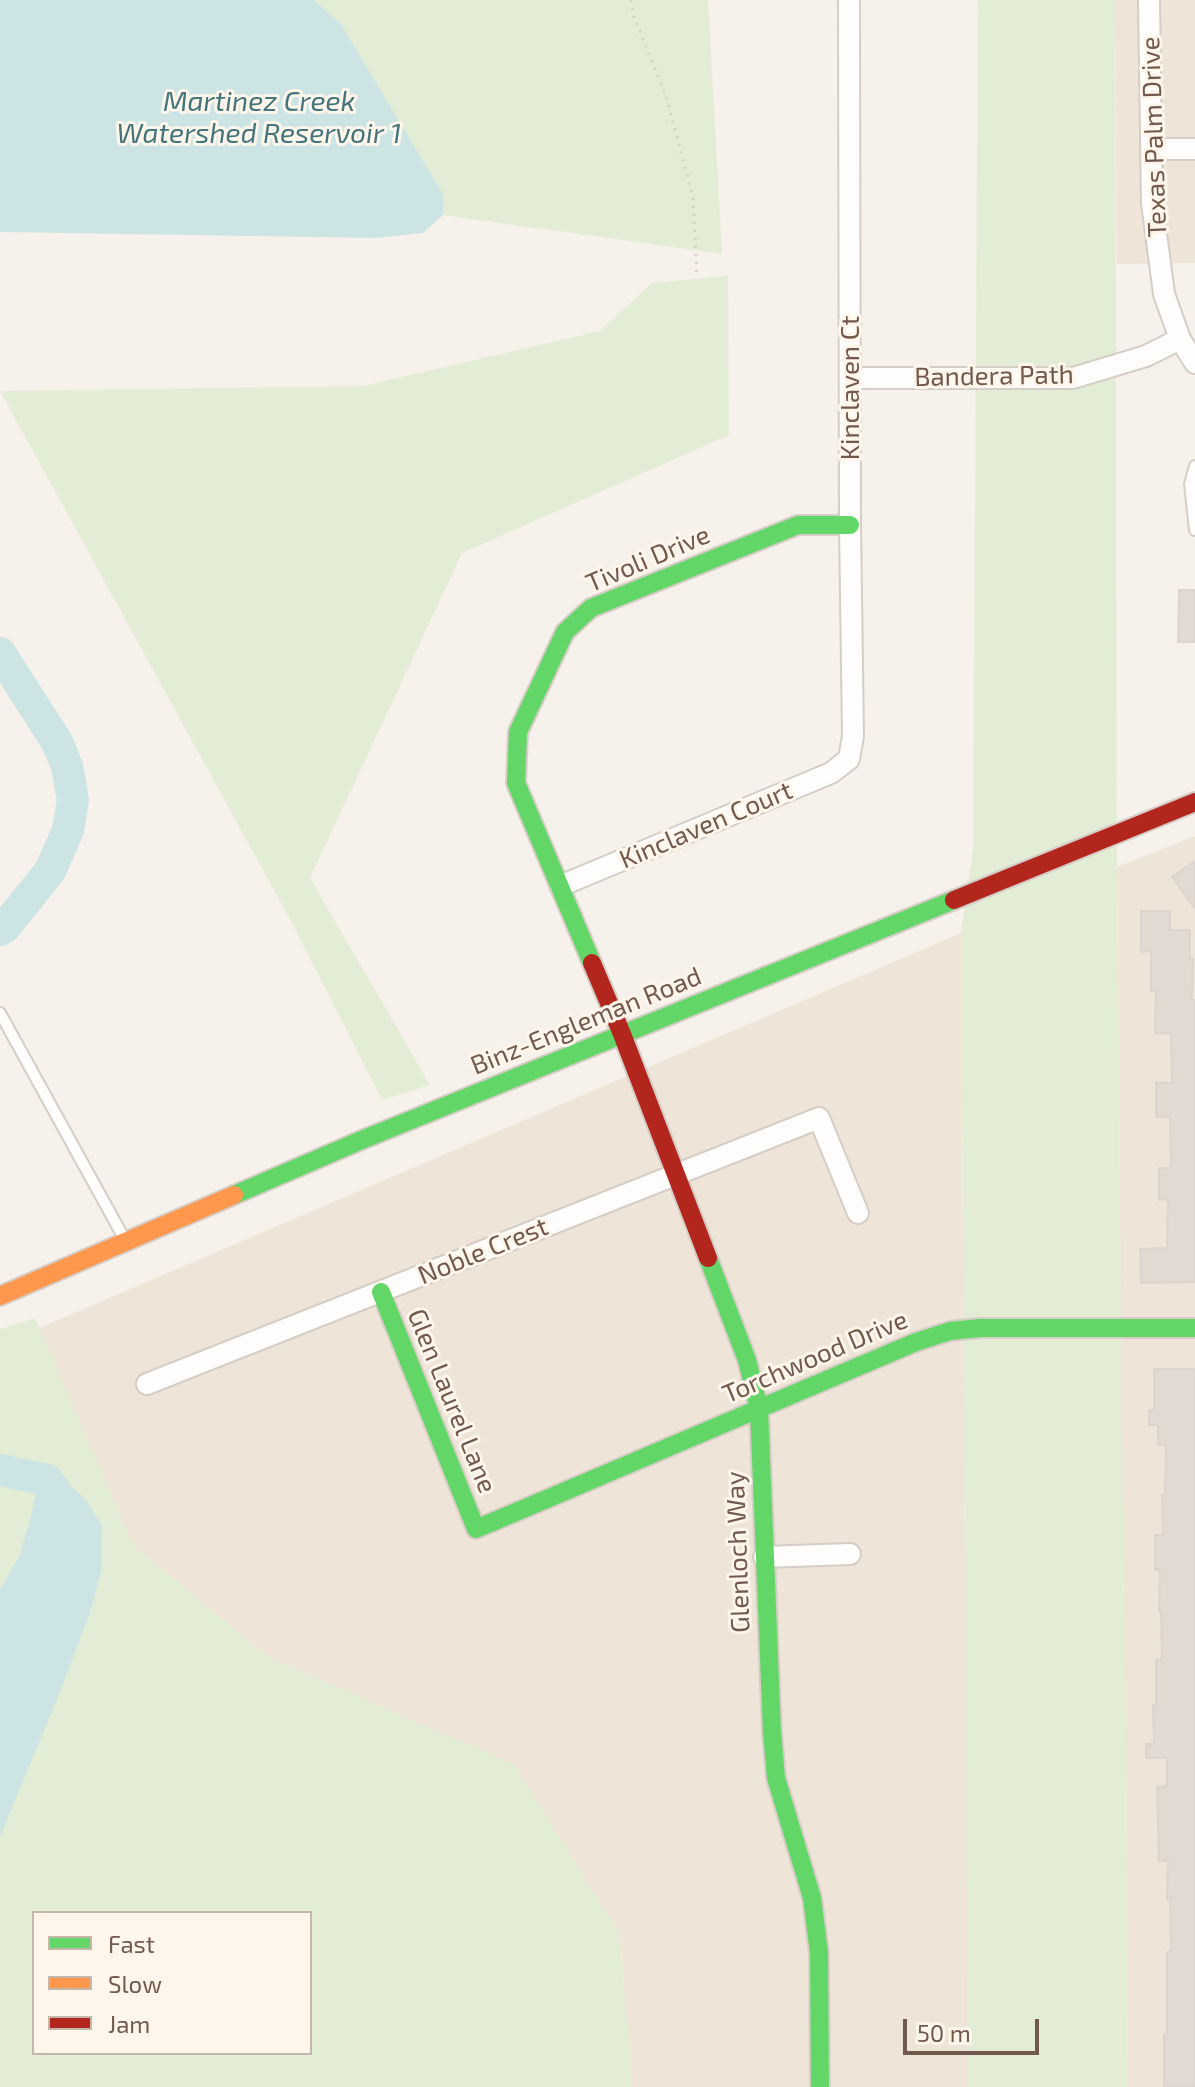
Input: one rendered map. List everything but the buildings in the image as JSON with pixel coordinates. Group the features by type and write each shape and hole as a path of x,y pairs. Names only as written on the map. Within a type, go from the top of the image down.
{"street":[{"name":"Texas Palm Drive","path":"1149,0 1152,203 1164,294 1180,339 1195,363"},
{"name":"Kinclaven Ct","path":"849,8 853,736 849,759"},
{"path":"1151,149 1195,149"},
{"name":"Bandera Path","path":"850,378 1073,378 1146,356 1180,339"},
{"name":"Tivoli Drive","path":"622,1034 516,783 518,732 565,632 591,608 798,525 850,525"},
{"name":"Kinclaven Court","path":"560,886 831,773 849,759"},
{"name":"Binz-Engleman Road","path":"0,1296 364,1139 1195,802"},
{"name":"Glenloch Way","path":"622,1034 747,1360 759,1409 776,1778 812,1898 819,1953 820,2087"},
{"name":"Noble Crest","path":"147,1384 819,1118 858,1213"},
{"name":"Glen Laurel Lane","path":"381,1292 476,1529"},
{"name":"Torchwood Drive","path":"476,1529 916,1342 950,1331 980,1328 1195,1328"},
{"path":"764,1557 850,1554"}],"lane":[{"path":"1195,466 1190,484 1195,530"},
{"path":"0,1013 126,1242"}],"path":[{"path":"631,0 634,17 666,96 693,197 697,277"}],"shaded area":[{"path":"1115,0 1195,0 1195,263 1117,264"},
{"path":"1195,836 1195,2087 1128,2087 1117,867"},
{"path":"961,933 968,2087 632,2087 620,1935 515,1766 267,1656 133,1545 39,1328"}],"green space":[{"path":"314,0 708,0 722,254 443,215 340,23"},
{"path":"978,0 1115,0 1117,867 1128,2087 968,2087 961,933 973,851"},
{"path":"728,276 729,435 462,553 310,878 430,1085 382,1100 292,923 0,391 363,386 600,331 652,283"},
{"path":"35,1318 133,1545 267,1656 515,1765 620,1935 632,2087 0,2087 0,1329"}],"water":[{"name":"Martinez Creek Watershed Reservoir 1","path":"0,0 314,0 340,23 443,194 443,215 423,233 376,238 0,232"},
{"path":"39,1478 64,1480 86,1500 102,1526 101,1572 90,1613 58,1697 0,1836 0,1589 20,1555"}],"waterway":[{"path":"0,653 57,742 67,766 73,800 68,830 50,871 0,930"},
{"path":"0,1470 47,1480 66,1506"}],"traffic: fast":[{"path":"592,963 516,783 518,732 565,632 591,608 798,525 850,525"},
{"path":"234,1195 364,1139 954,900"},
{"path":"708,1258 747,1360 759,1409 776,1778 812,1898 819,1953 820,2087"},
{"path":"381,1292 476,1529 916,1342 950,1331 980,1328 1195,1328"}],"traffic: slow":[{"path":"0,1296 234,1195"}],"traffic: jam":[{"path":"954,900 1195,802"},
{"path":"592,963 708,1258"}]}
